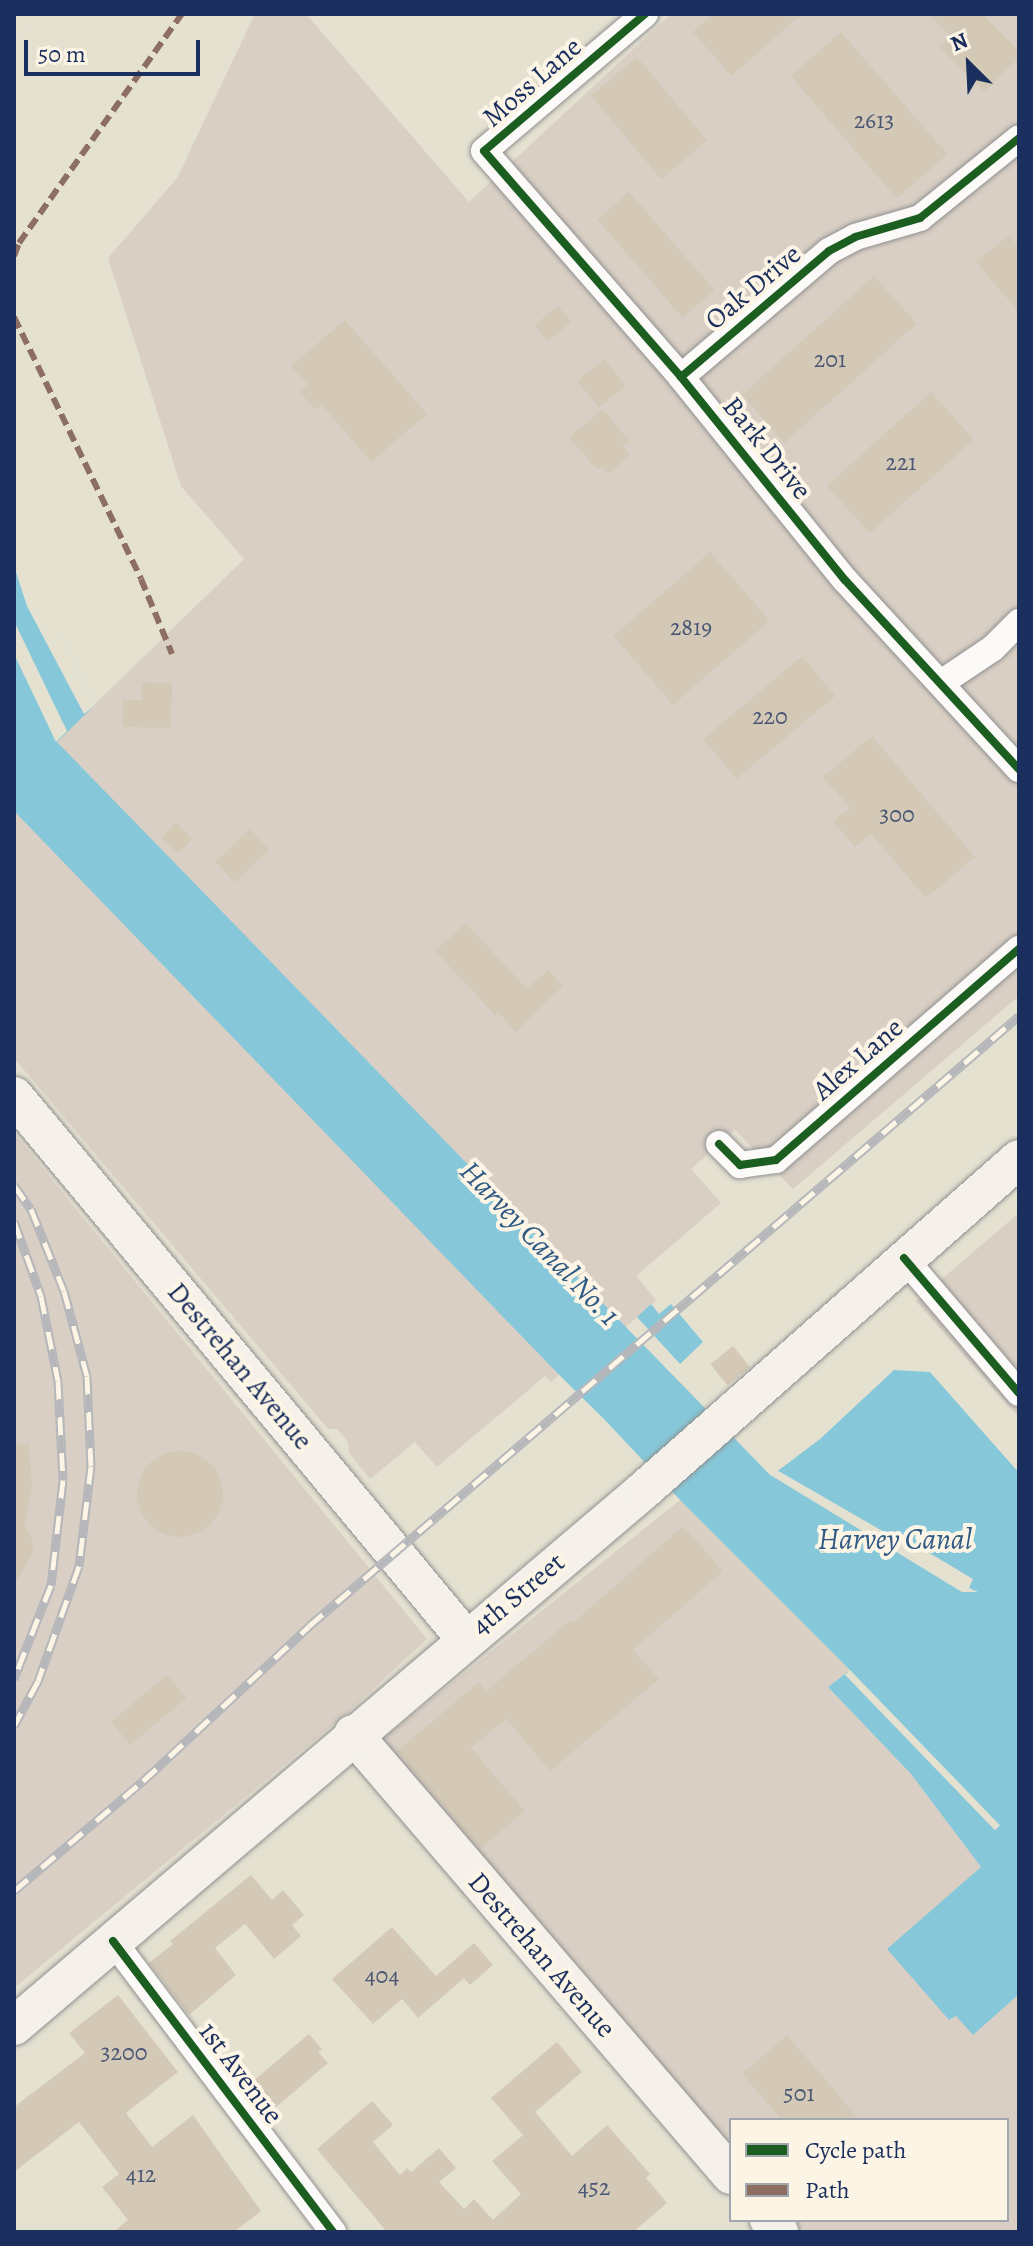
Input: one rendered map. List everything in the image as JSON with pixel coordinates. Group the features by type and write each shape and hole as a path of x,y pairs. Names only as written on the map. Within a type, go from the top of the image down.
{"main road":[{"name":"Destrehan Avenue","path":"14,1096 465,1638"},
{"name":"4th Street","path":"14,2026 465,1638 644,1490 1019,1159"},
{"name":"Destrehan Avenue","path":"353,1734 729,2173"}],"street":[{"name":"Moss Lane","path":"484,151 645,14"},
{"name":"Oak Drive","path":"681,377 829,251 855,237 920,218 1019,138"},
{"name":"Bark Drive","path":"484,151 681,377 845,580 1019,769"},
{"path":"941,683 993,648 1019,622"},
{"name":"Alex Lane","path":"719,1144 740,1165 776,1160 1019,949"},
{"path":"904,1258 1019,1393"},
{"name":"1st Avenue","path":"113,1941 333,2232"}],"shaded area":[{"path":"255,14 306,14 469,202 671,14 1019,14 1019,996 793,1189 735,1130 691,1169 721,1203 636,1276 656,1300 626,1327 56,742 244,559 181,486 108,258 177,178"},
{"path":"14,811 559,1375 551,1382 545,1376 437,1467 415,1442 370,1479 349,1453 348,1442 337,1429 328,1429 14,1058"},
{"path":"14,1133 427,1639 347,1713 14,1988"},
{"path":"1019,1213 1019,1418 916,1301"},
{"path":"680,1500 850,1670 828,1687 911,1774 981,1867 950,2020 956,2016 973,2034 1019,1994 1019,2232 794,2232 786,2222 1009,2222 1009,2118 729,2118 729,2156 376,1744"}],"water":[{"name":"Harvey Canal","path":"14,535 95,705 57,742 771,1476 820,1439 894,1370 930,1372 1019,1473 1019,1994 973,2035 956,2016 949,2020 887,1949 981,1867 911,1774 828,1687 850,1670 680,1500 14,811"},
{"path":"651,1304 659,1314 671,1304 703,1342 680,1364 637,1317"}],"pier":[{"path":"31,14 59,14 14,78 14,43"},
{"path":"14,531 95,705 84,714 27,606 14,566"},
{"path":"14,621 67,731 56,742 14,654"},
{"path":"629,1324 772,1471 775,1469 898,1540 901,1536 973,1579 969,1588 978,1592 962,1592 772,1476 626,1327"},
{"path":"559,1375 680,1500 677,1502 556,1378"},
{"path":"850,1670 1000,1825 995,1830 845,1675"}],"building":[{"path":"713,14 802,14 731,76 693,32"},
{"path":"929,14 982,14 1019,51 1019,58 984,92 939,47 950,36"},
{"path":"841,32 947,154 897,198 790,76"},
{"path":"637,57 707,140 661,179 591,96"},
{"path":"629,192 714,290 683,318 597,220"},
{"path":"1009,235 1019,247 1019,312 976,262"},
{"path":"874,276 917,324 785,443 742,395"},
{"path":"558,306 571,322 548,341 535,325"},
{"path":"345,320 427,414 371,462 322,405 315,410 300,392 308,385 291,366"},
{"path":"604,359 626,385 599,408 577,381"},
{"path":"931,392 974,440 870,533 827,486"},
{"path":"602,409 630,441 623,447 630,455 608,474 602,467 598,470 569,438"},
{"path":"710,552 770,621 673,705 613,636"},
{"path":"802,656 835,696 737,779 703,739"},
{"path":"142,682 172,683 171,728 122,727 123,700 142,700"},
{"path":"872,736 975,857 926,898 871,834 855,847 833,822 850,808 823,777"},
{"path":"176,823 192,839 178,853 162,837"},
{"path":"250,829 269,849 235,882 215,862"},
{"path":"466,923 527,989 548,970 563,986 516,1032 498,1012 495,1015 435,951"},
{"path":"733,1346 750,1367 727,1385 710,1364"},
{"path":"29,1443 32,1489 24,1526 31,1535 34,1552 14,1585 14,1444"},
{"path":"180,1451 204,1458 216,1470 223,1494 216,1518 204,1530 180,1537 156,1530 144,1518 137,1494 144,1470 156,1458"},
{"path":"683,1526 723,1571 633,1650 659,1679 550,1771 506,1719 471,1748 525,1811 480,1849 397,1751 479,1682 486,1691 571,1620 573,1623"},
{"path":"167,1675 186,1698 130,1745 111,1722"},
{"path":"251,1875 272,1900 283,1890 304,1915 292,1925 301,1936 274,1959 245,1924 215,1948 236,1975 189,2015 149,1963 173,1944 170,1941"},
{"path":"392,1927 436,1976 474,1943 493,1965 470,1985 464,1978 418,2018 402,1999 373,2024 332,1979"},
{"path":"118,1995 178,2072 126,2113 152,2147 193,2115 261,2211 234,2232 113,2232 128,2220 102,2187 119,2174 79,2122 14,2172 14,2107 85,2053 69,2033"},
{"path":"309,2034 322,2049 318,2052 328,2063 275,2108 253,2081"},
{"path":"787,2035 858,2118 780,2118 742,2074"},
{"path":"557,2042 582,2072 535,2112 572,2156 607,2125 650,2174 646,2178 667,2203 633,2232 387,2232 317,2149 372,2101 393,2125 373,2142 400,2175 407,2168 411,2172 439,2148 456,2168 439,2182 464,2209 474,2199 493,2220 521,2194 492,2161 523,2135 491,2098"}],"railway":[{"path":"14,1891 143,1781 309,1626 1019,1016"},
{"path":"14,1185 31,1209 64,1291 87,1376 91,1466 79,1566 38,1681 14,1726"},
{"path":"14,1221 41,1296 58,1381 63,1480 51,1585 14,1679"}],"marked path":[{"path":"14,256 19,243 182,14"},
{"path":"14,317 141,579 172,654"}],"cycle path":[{"path":"645,14 484,151 681,377 845,580 1019,769"},
{"path":"681,377 829,251 855,237 920,218 1019,138"},
{"path":"719,1144 740,1165 776,1160 1019,949"},
{"path":"904,1258 1019,1393"},
{"path":"113,1941 333,2232"}],"water label":[{"name":"Harvey Canal No. 1","path":"540,1243"}]}
